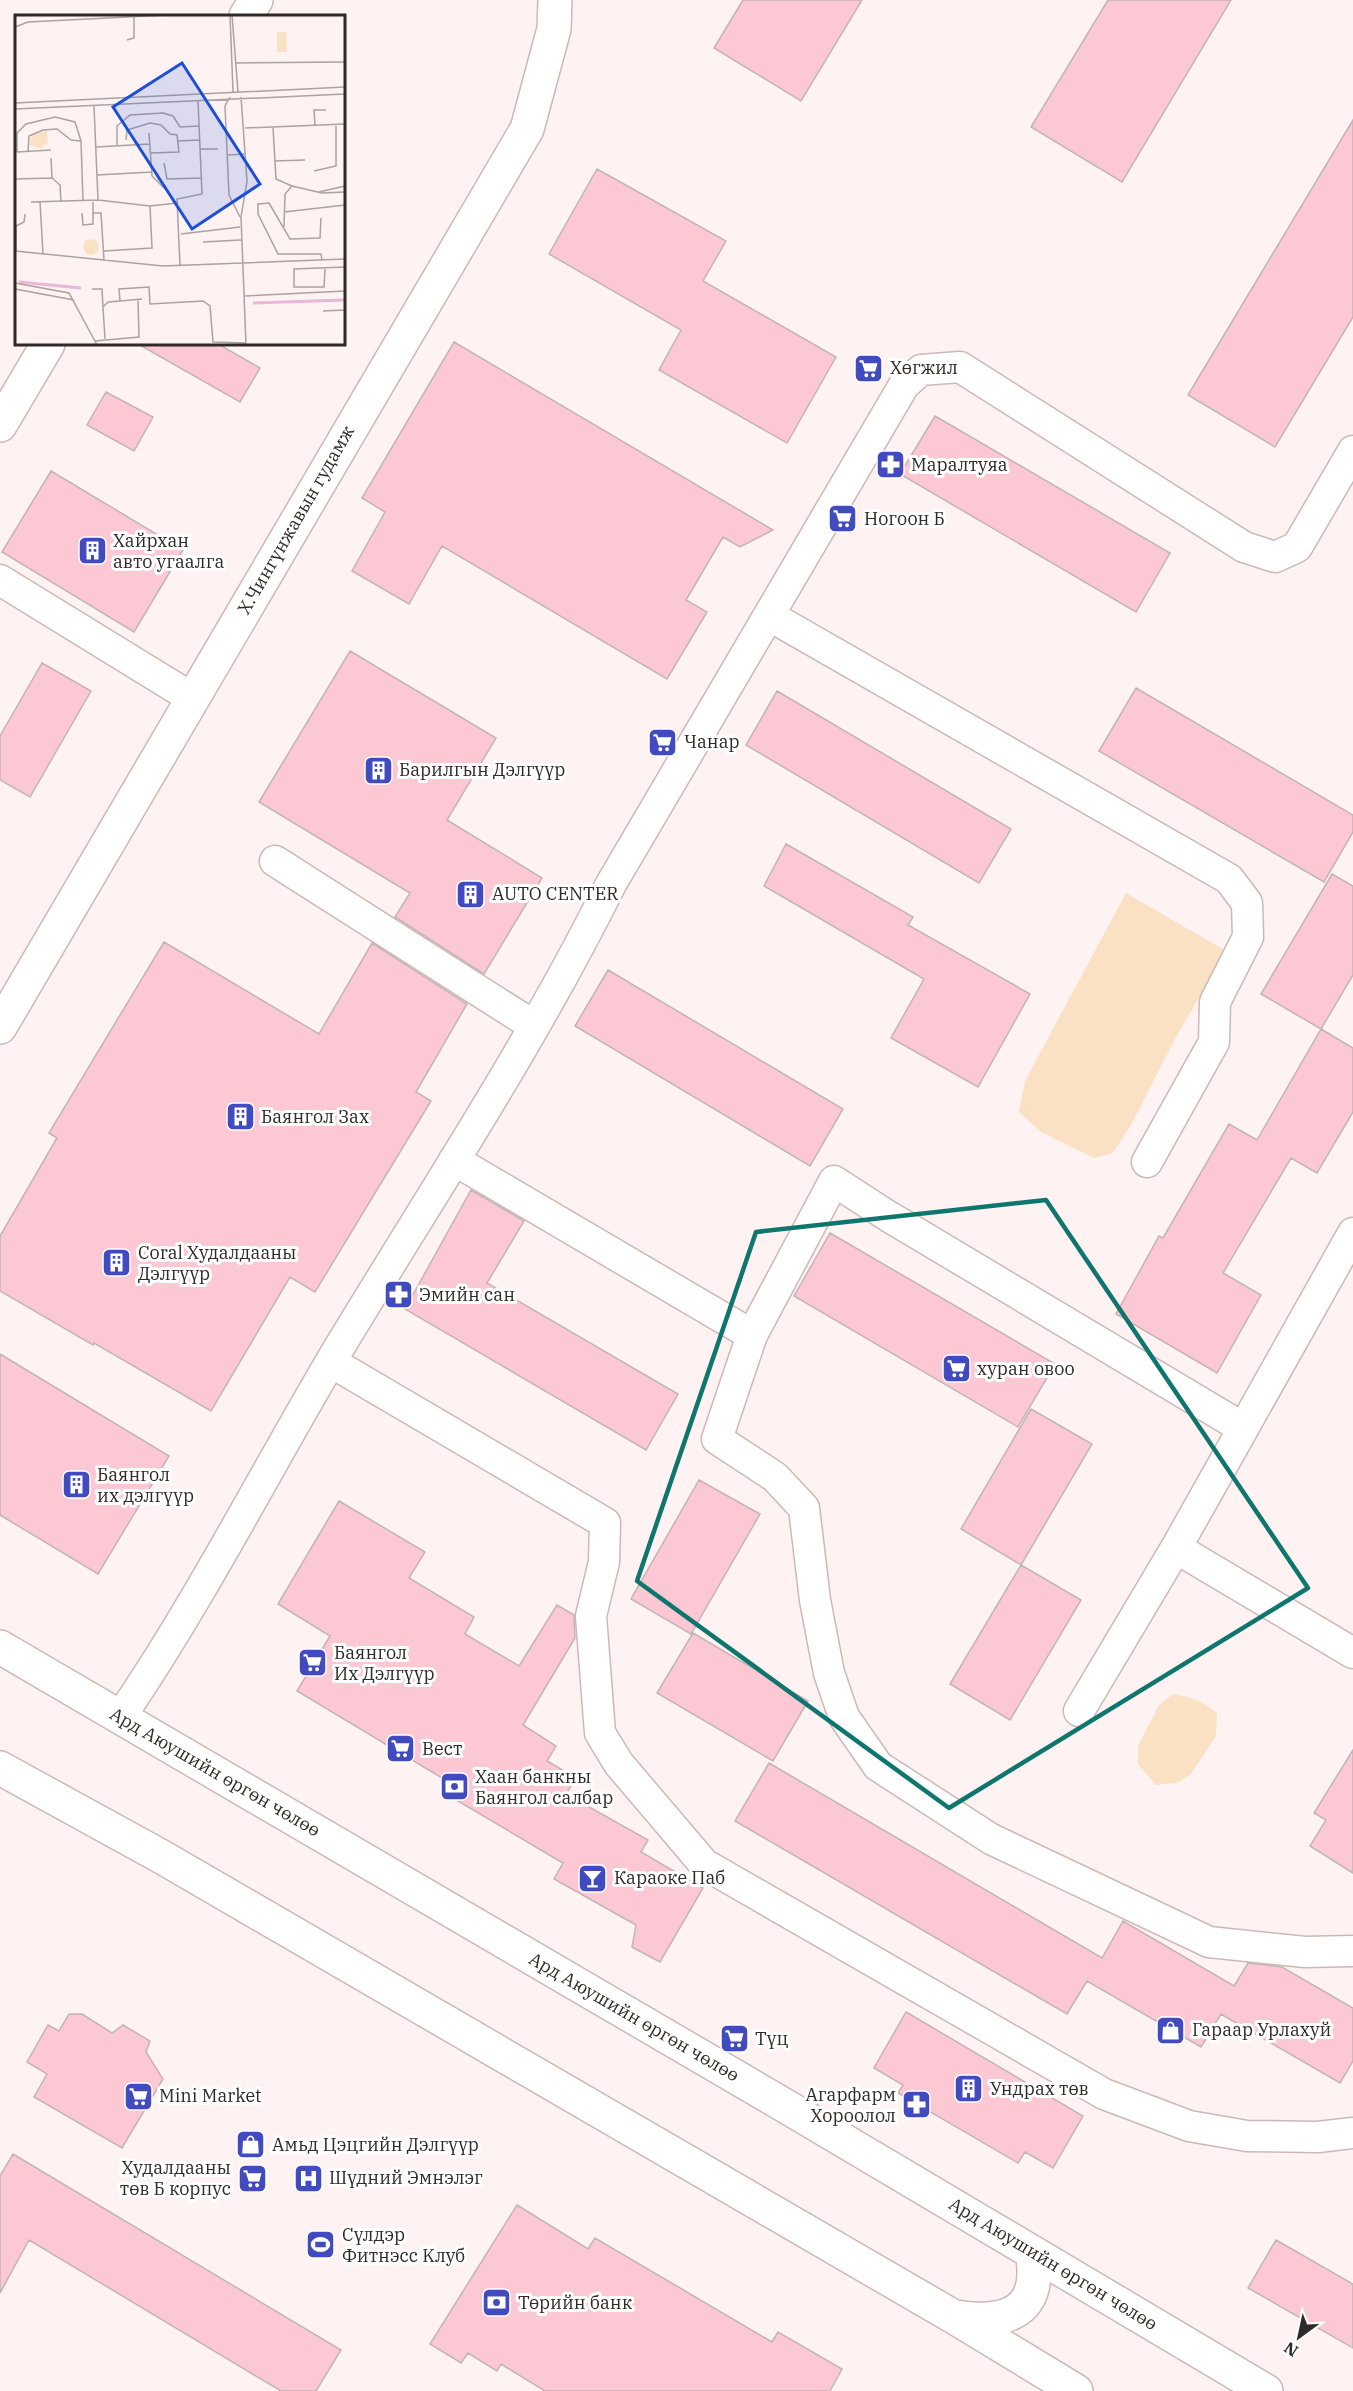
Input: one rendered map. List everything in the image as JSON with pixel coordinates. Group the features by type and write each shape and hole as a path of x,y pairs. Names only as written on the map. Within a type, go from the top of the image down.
{"main road":[{"path":"247,15 256,0"},
{"name":"Х.Чингүнжавын гудамж","path":"0,1027 527,129 554,29 555,0"},
{"path":"0,425 47,345"},
{"name":"Ард Аюушийн өргөн чөлөө","path":"0,1647 121,1716 1266,2391"},
{"path":"0,1768 172,1863 954,2317 1076,2391"},
{"path":"954,2317 987,2320 1022,2308 1033,2289 1036,2272 1032,2252"}],"street":[{"path":"121,1716 161,1657 331,1362 534,1026 583,941 611,884 904,385 921,370 960,367 1244,547 1275,557 1297,547 1343,491 1353,451"},
{"path":"0,580 192,698"},
{"path":"770,616 1229,879 1247,903 1248,937 1215,1002 1214,1042 1148,1162"},
{"path":"275,861 534,1026"},
{"path":"454,1160 752,1335"},
{"path":"1243,1428 888,1216 834,1181 752,1335 717,1438 775,1477 804,1508 815,1600 829,1673 844,1717 878,1766 991,1839 1209,1942 1305,1952 1353,1951"},
{"path":"1079,1711 1176,1548 1353,1233"},
{"path":"331,1362 605,1524 604,1562 591,1616 600,1734 619,1764 704,1864 1104,2094 1189,2126 1247,2136 1318,2137 1353,2133"},
{"path":"1176,1548 1353,1653"}],"highlighted area":[{"path":"1046,1200 1308,1588 949,1808 637,1581 756,1232"}],"shaded area":[{"path":"1126,893 1226,951 1176,1037 1132,1123 1113,1153 1094,1158 1041,1132 1019,1112 1025,1081"},
{"path":"1173,1694 1197,1700 1217,1714 1216,1736 1191,1774 1177,1783 1156,1785 1138,1764 1138,1746 1159,1705"}],"building":[{"path":"743,0 862,0 801,101 714,48"},
{"path":"1108,0 1231,0 1122,182 1031,127"},
{"path":"1353,120 1353,317 1275,447 1188,395"},
{"path":"597,169 726,241 703,281 836,357 787,443 659,370 681,330 549,254"},
{"path":"454,342 773,530 740,547 723,537 686,600 707,612 667,679 442,546 409,604 352,571 385,512 362,498"},
{"path":"140,345 220,345 260,368 240,402"},
{"path":"106,392 153,417 134,451 87,425"},
{"path":"935,416 1170,553 1136,612 900,474"},
{"name":"Хайрхан авто угаалга","path":"51,471 183,550 134,632 2,552"},
{"name":"Барилгын Дэлгүүр","path":"350,651 496,738 447,820 542,878 484,974 395,917 410,893 259,802"},
{"path":"42,663 91,691 30,797 0,780 0,736"},
{"path":"1136,688 1353,815 1353,832 1324,882 1099,751"},
{"path":"777,691 1011,829 979,883 746,745"},
{"path":"786,844 913,917 908,925 1030,994 978,1087 891,1038 924,979 764,886"},
{"path":"1332,874 1353,886 1353,975 1321,1029 1261,994"},
{"path":"164,942 319,1034 372,943 467,1004 416,1092 431,1101 315,1292 290,1277 211,1411 0,1291 0,1236 57,1138 49,1133"},
{"path":"608,970 843,1109 810,1166 575,1026"},
{"path":"1321,1029 1353,1048 1353,1112 1317,1173 1291,1158 1223,1273 1261,1295 1217,1373 1116,1314 1159,1236 1163,1238 1229,1124 1257,1140"},
{"path":"471,1190 524,1221 487,1283 678,1394 646,1450 405,1309"},
{"path":"830,1233 1055,1364 1018,1427 794,1296"},
{"name":"Баянгол их дэлгүүр","path":"0,1354 169,1456 98,1574 0,1515"},
{"path":"1031,1409 1092,1444 1021,1565 961,1529"},
{"path":"699,1480 760,1514 691,1634 631,1599"},
{"path":"339,1501 425,1552 409,1578 474,1617 465,1634 519,1666 557,1605 574,1615 575,1638 523,1725 556,1746 547,1761 576,1778 566,1794 648,1840 641,1852 703,1888 660,1962 632,1947 636,1925 554,1879 563,1863 446,1794 452,1784 297,1691 330,1636 278,1604"},
{"path":"1021,1565 1081,1600 1010,1720 950,1684"},
{"path":"693,1633 808,1701 773,1761 657,1693"},
{"path":"1353,1750 1353,1873 1310,1846 1326,1820 1314,1813"},
{"path":"769,1763 1102,1958 1123,1921 1234,1986 1248,1963 1282,1967 1353,2008 1353,2061 1340,2083 1221,2014 1201,2047 1087,1981 1067,2014 735,1821"},
{"name":"Ундрах төв","path":"906,2012 1083,2116 1053,2168 1025,2152 1018,2163 898,2093 903,2085 874,2068"},
{"path":"69,2014 82,2014 112,2033 123,2025 150,2041 146,2052 163,2079 122,2148 34,2097 47,2074 27,2062 48,2025 59,2031"},
{"path":"13,2154 341,2350 316,2391 281,2391 29,2240 0,2293 0,2176"},
{"path":"517,2205 588,2249 595,2238 772,2342 778,2332 842,2369 830,2391 545,2391 501,2364 497,2371 468,2353 461,2363 430,2344"},
{"path":"1276,2240 1353,2284 1353,2348 1248,2288"}],"place":[{"name":"Хөгжил","path":"869,368"},
{"name":"Маралтуяа","path":"890,465"},
{"name":"Ногоон Б","path":"843,519"},
{"name":"Хайрхан авто угаалга","path":"92,551"},
{"name":"Чанар","path":"663,742"},
{"name":"Барилгын Дэлгүүр","path":"378,770"},
{"name":"AUTO CENTER","path":"471,894"},
{"name":"Баянгол Зах","path":"240,1117"},
{"name":"Coral Худалдааны Дэлгүүр","path":"117,1263"},
{"name":"Эмийн сан","path":"398,1295"},
{"name":"хуран овоо","path":"956,1369"},
{"name":"Баянгол их дэлгүүр","path":"76,1485"},
{"name":"Баянгол Их Дэлгүүр","path":"313,1663"},
{"name":"Вест","path":"401,1749"},
{"name":"Хаан банкны Баянгол салбар","path":"454,1787"},
{"name":"Караоке Паб","path":"593,1878"},
{"name":"Гараар Урлахуй","path":"1171,2030"},
{"name":"Түц","path":"734,2039"},
{"name":"Ундрах төв","path":"969,2089"},
{"name":"Mini Market","path":"138,2096"},
{"name":"Агарфарм Хороолол","path":"917,2105"},
{"name":"Амьд Цэцгийн Дэлгүүр","path":"251,2145"},
{"name":"Худалдааны төв Б корпус","path":"252,2178"},
{"name":"Шүдний Эмнэлэг","path":"308,2178"},
{"name":"Сүлдэр Фитнэсс Kлуб","path":"321,2245"},
{"name":"Төрийн банк","path":"497,2303"}]}
